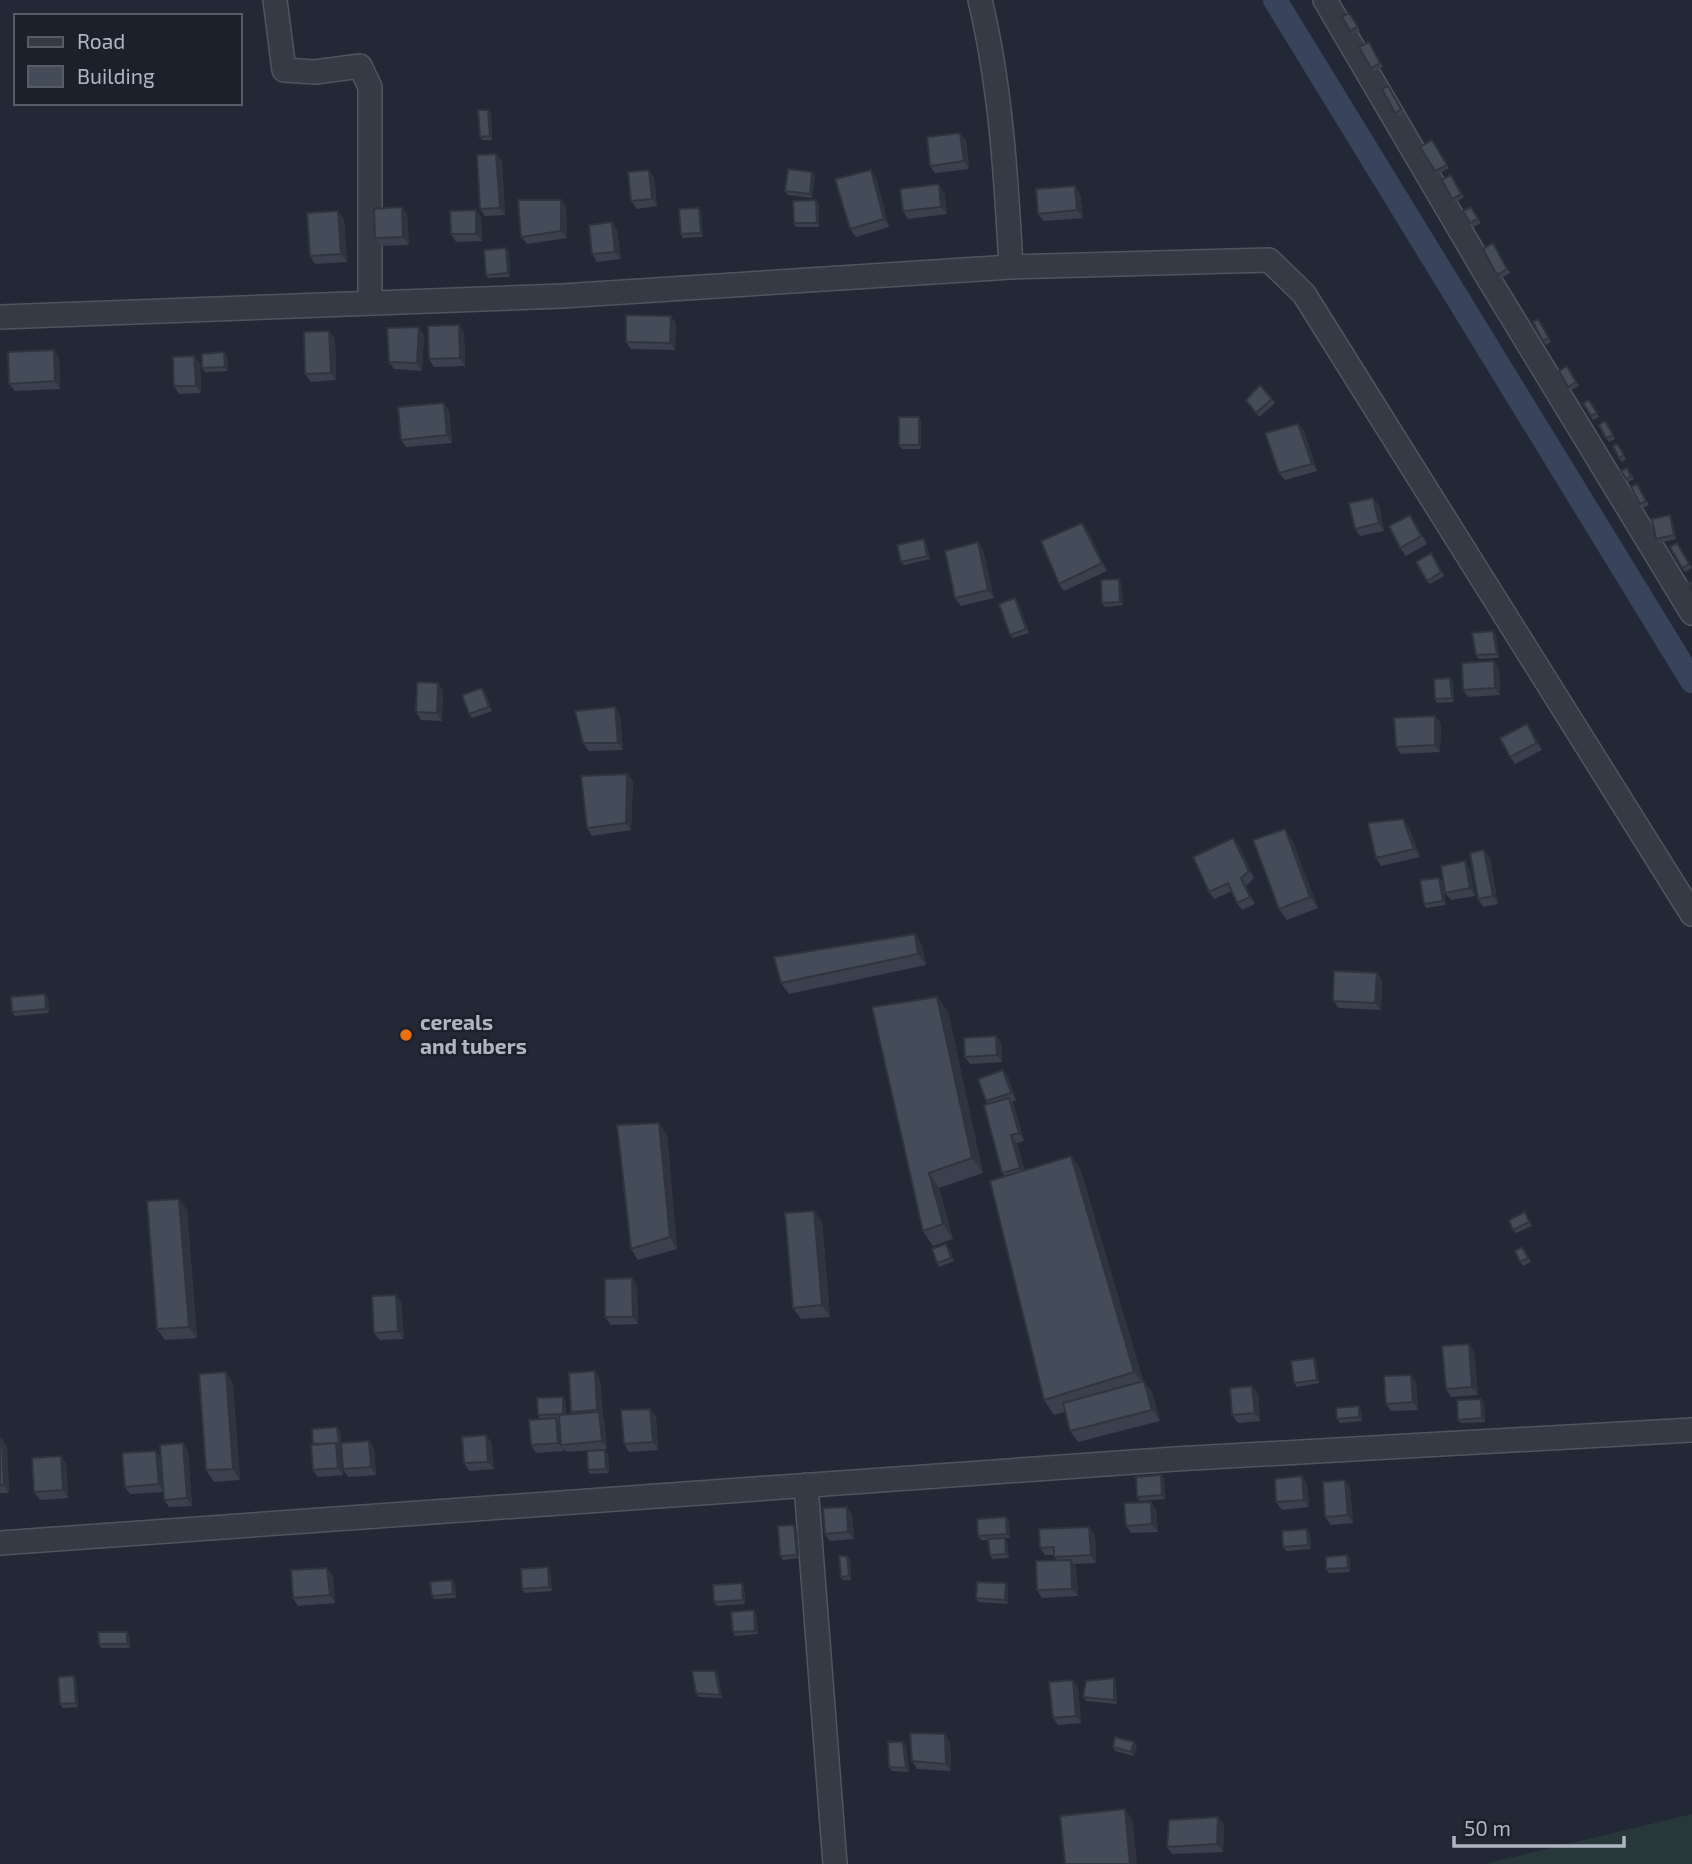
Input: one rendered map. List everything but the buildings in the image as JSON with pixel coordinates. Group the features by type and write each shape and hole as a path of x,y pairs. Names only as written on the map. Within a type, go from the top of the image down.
{"street":[{"path":"275,0 284,70 315,72 360,66 370,87 370,303"},
{"path":"980,0 998,89 1011,267"},
{"path":"1325,0 1487,276 1692,612"},
{"path":"0,317 562,296 1011,267 1269,260 1304,294 1692,914"},
{"path":"0,1543 1175,1459 1692,1430"},
{"path":"806,1485 835,1864"}],"shaded area":[{"path":"1692,1814 1692,1864 1484,1864"}],"waterway":[{"path":"1275,0 1692,681"}],"place":[{"name":"cereals and tubers","path":"406,1035"}]}
